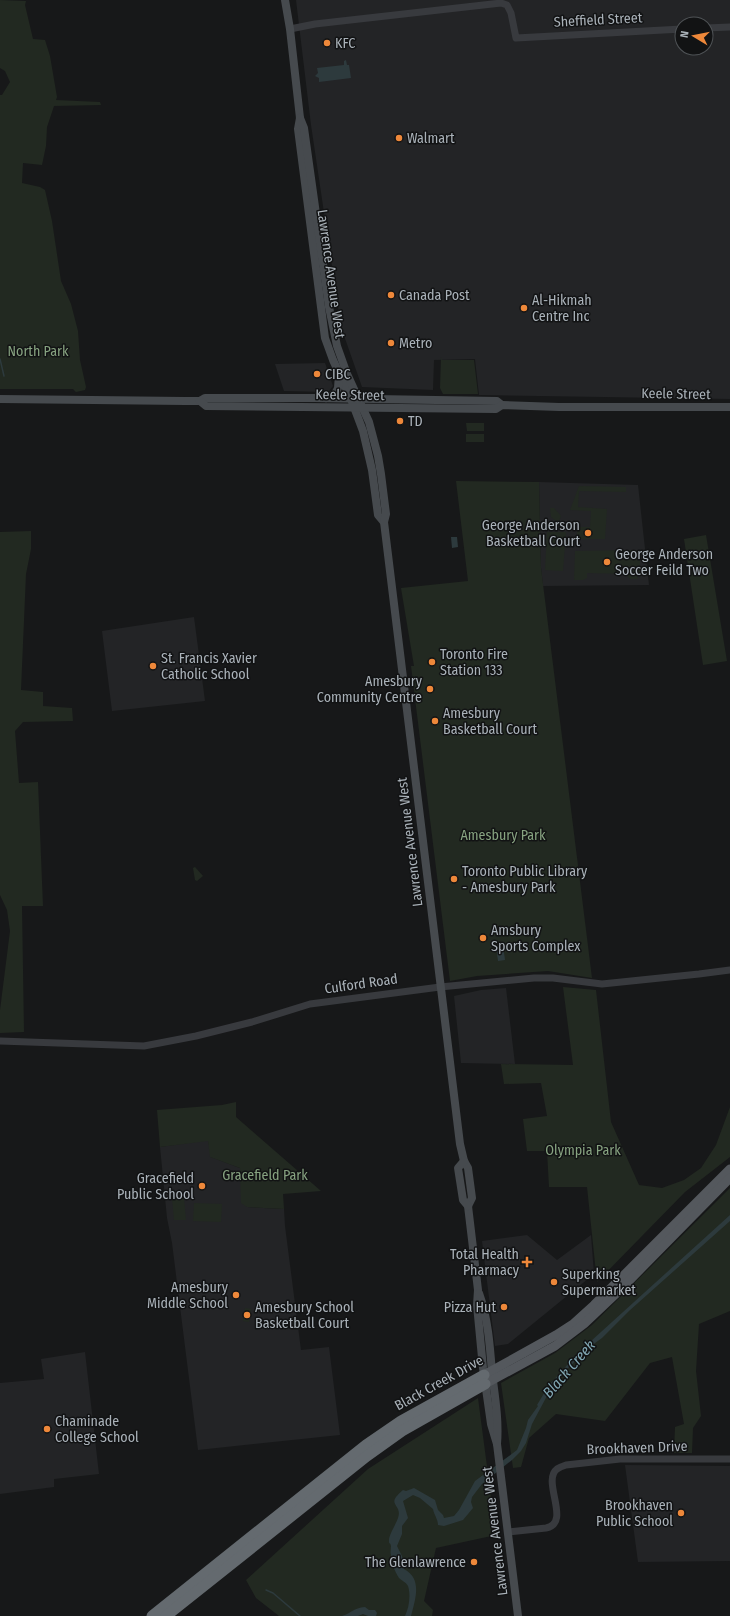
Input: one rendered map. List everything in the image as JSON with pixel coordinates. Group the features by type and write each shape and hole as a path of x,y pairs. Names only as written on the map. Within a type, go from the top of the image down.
{"highway":[{"name":"Black Creek Drive","path":"152,1616 366,1445 401,1421 489,1378"},
{"name":"Black Creek Drive","path":"166,1616 367,1456 402,1431 489,1378"}],"main road":[{"name":"Lawrence Avenue West","path":"286,1 300,118 304,128 329,307 337,346 355,399 354,408 363,431 372,470 378,515 383,521"},
{"name":"Lawrence Avenue West","path":"300,118 298,129 325,338 339,372 355,399 363,408 381,474 386,514 383,521 421,820 440,987 459,1136 464,1161 468,1168 472,1198 468,1206 478,1290 476,1305 489,1378 491,1424 499,1457 518,1616"},
{"path":"321,310 329,307"},
{"path":"326,398 335,394 338,388 339,372"},
{"name":"Keele Street","path":"0,399 200,401 205,398 326,398 497,401 502,405"},
{"path":"436,400 436,409"},
{"name":"Keele Street","path":"200,401 206,406 354,408 496,408 502,405 559,407 730,408"},
{"path":"368,422 374,412 384,408"},
{"name":"Black Creek Drive","path":"489,1378 573,1324 594,1306 730,1169"},
{"name":"Black Creek Drive","path":"489,1378 555,1346 584,1324 620,1290 730,1178"}],"street":[{"name":"Sheffield Street","path":"290,29 315,24 488,3 501,3 507,5 511,13 516,38 674,29"},
{"path":"714,28 730,27"},
{"name":"Culford Road","path":"0,1041 144,1046 196,1036 252,1022 310,1004 440,987 534,978 553,978 602,984 730,970"},
{"name":"Brookhaven Drive","path":"508,1532 552,1527 556,1524 552,1479 554,1473 559,1467 572,1464 620,1459 730,1458"}],"shaded area":[{"path":"296,0 730,0 730,399 479,395 475,359 434,360 433,390 362,387 341,327 311,125"},
{"path":"346,60 347,65 349,65 351,78 319,82 319,78 315,76 318,73 317,68 344,65 344,61"},
{"path":"325,363 333,386 328,392 284,391 275,364"},
{"path":"539,482 638,485 649,585 543,586 541,568"},
{"path":"451,537 457,537 458,547 452,548"},
{"name":"St. Francis Xavier Catholic School","path":"194,617 205,701 112,711 102,631"},
{"path":"503,945 505,960 498,961 496,946"},
{"path":"506,988 515,1064 461,1063 454,996 481,990"},
{"name":"Amesbury Middle School","path":"208,1140 211,1157 240,1168 247,1207 284,1209 301,1350 329,1347 340,1435 198,1450 172,1243 167,1218 160,1147"},
{"path":"730,1215 730,1221 629,1311 602,1338 567,1369 548,1394 532,1424 526,1443 521,1451 482,1484 472,1497 471,1502 473,1508 463,1520 444,1526 438,1525 433,1509 420,1498 413,1495 403,1501 408,1518 402,1526 402,1534 397,1546 402,1556 404,1569 414,1578 416,1584 416,1597 411,1616 405,1616 408,1609 409,1590 408,1586 399,1578 395,1570 392,1561 391,1546 389,1543 390,1535 399,1513 394,1502 398,1495 403,1490 406,1491 414,1488 435,1500 438,1510 444,1518 454,1516 459,1510 475,1481 517,1450 528,1420 538,1406 537,1405 549,1385 580,1351"},
{"path":"527,1235 557,1260 591,1235 594,1274 508,1344 495,1346 482,1241"},
{"name":"Chaminade College School","path":"85,1352 99,1474 54,1479 54,1487 0,1494 0,1383 44,1379 41,1359"},
{"name":"Brookhaven Public School","path":"625,1465 730,1466 730,1561 638,1562"},
{"path":"365,1607 369,1610 375,1610 377,1613 376,1616 368,1616 363,1614 358,1616 342,1616 358,1608"}],"green space":[{"name":"North Park","path":"0,0 26,1 25,5 33,39 45,40 50,56 57,97 56,100 100,102 101,105 54,106 47,127 46,146 42,165 23,163 22,183 40,187 45,190 52,221 61,281 71,304 78,331 80,360 86,387 85,390 76,392 73,389 0,389 0,95 2,95 10,82 5,71 0,68"},
{"path":"441,357 442,360 474,360 478,394 443,394 440,388"},
{"path":"466,423 484,423 484,431 467,431"},
{"path":"466,434 484,434 484,442 466,442"},
{"name":"Amesbury Park","path":"456,481 539,482 541,568 592,978 548,971 477,976 450,981 411,666 414,666 401,588 468,581"},
{"path":"579,486 626,487 626,492 579,491 578,507 607,509 605,539 576,539 578,527 590,527 591,511 570,510"},
{"path":"550,508 554,508 561,516 559,521 557,522 551,517"},
{"path":"31,531 31,549 26,574 21,690 43,692 43,706 72,708 73,721 23,722 15,731 19,783 38,782 43,906 22,906 24,1032 0,1033 0,1010 10,931 7,910 0,895 0,532"},
{"path":"547,532 566,532 563,571 545,570"},
{"path":"706,535 727,661 703,665 684,539"},
{"name":"George Anderson Soccer Feild Two","path":"640,550 640,574 637,575 638,579 630,579 626,574 587,573 587,578 583,580 574,580 575,551"},
{"path":"195,867 203,876 197,881 195,880 193,868"},
{"name":"Olympia Park","path":"563,987 596,990 611,1122 639,1185 662,1188 684,1180 701,1168 716,1145 730,1107 730,1157 685,1192 597,1282 587,1187 549,1187 547,1151 527,1151 523,1119 547,1116 541,1083 504,1084 501,1064 573,1065"},
{"name":"Gracefield Park","path":"236,1102 236,1117 321,1191 283,1194 284,1209 247,1207 241,1203 240,1168 210,1157 208,1141 160,1147 157,1110 222,1105"},
{"path":"730,1188 730,1311 699,1324 696,1371 701,1416 693,1428 692,1453 674,1453 675,1427 684,1424 672,1357 650,1363 605,1421 556,1414 529,1438 521,1467 513,1468 501,1383 555,1353 592,1325"},
{"path":"172,1198 184,1198 186,1220 174,1220"},
{"path":"194,1203 222,1204 221,1222 193,1221"},
{"name":"Amesbury School Basketball Court","path":"245,1308 251,1309 249,1322 243,1321"},
{"path":"478,1398 496,1535 436,1548 424,1601 433,1610 432,1616 279,1616 256,1598 246,1580 368,1469"}],"waterway":[{"path":"0,359 4,376"},
{"path":"266,1590 273,1593 300,1616"}],"place":[{"name":"KFC","path":"327,43"},
{"name":"Walmart","path":"399,138"},
{"name":"Canada Post","path":"391,295"},
{"name":"Al-Hikmah Centre Inc","path":"524,308"},
{"name":"Metro","path":"391,343"},
{"name":"CIBC","path":"317,374"},
{"name":"TD","path":"400,421"},
{"name":"George Anderson Basketball Court","path":"588,533"},
{"name":"George Anderson Soccer Feild Two","path":"607,562"},
{"name":"Toronto Fire Station 133","path":"432,662"},
{"name":"St. Francis Xavier Catholic School","path":"153,666"},
{"name":"Amesbury Community Centre","path":"430,689"},
{"name":"Amesbury Basketball Court","path":"435,721"},
{"name":"Toronto Public Library - Amesbury Park","path":"454,879"},
{"name":"Amsbury Sports Complex","path":"483,938"},
{"name":"Gracefield Public School","path":"202,1186"},
{"name":"Total Health Pharmacy","path":"527,1262"},
{"name":"Superking Supermarket","path":"554,1282"},
{"name":"Amesbury Middle School","path":"236,1295"},
{"name":"Pizza Hut","path":"504,1307"},
{"name":"Amesbury School Basketball Court","path":"247,1315"},
{"name":"Chaminade College School","path":"47,1429"},
{"name":"Brookhaven Public School","path":"681,1513"},
{"name":"The Glenlawrence","path":"474,1562"}],"water label":[{"name":"Black Creek","path":"569,1369"}]}
